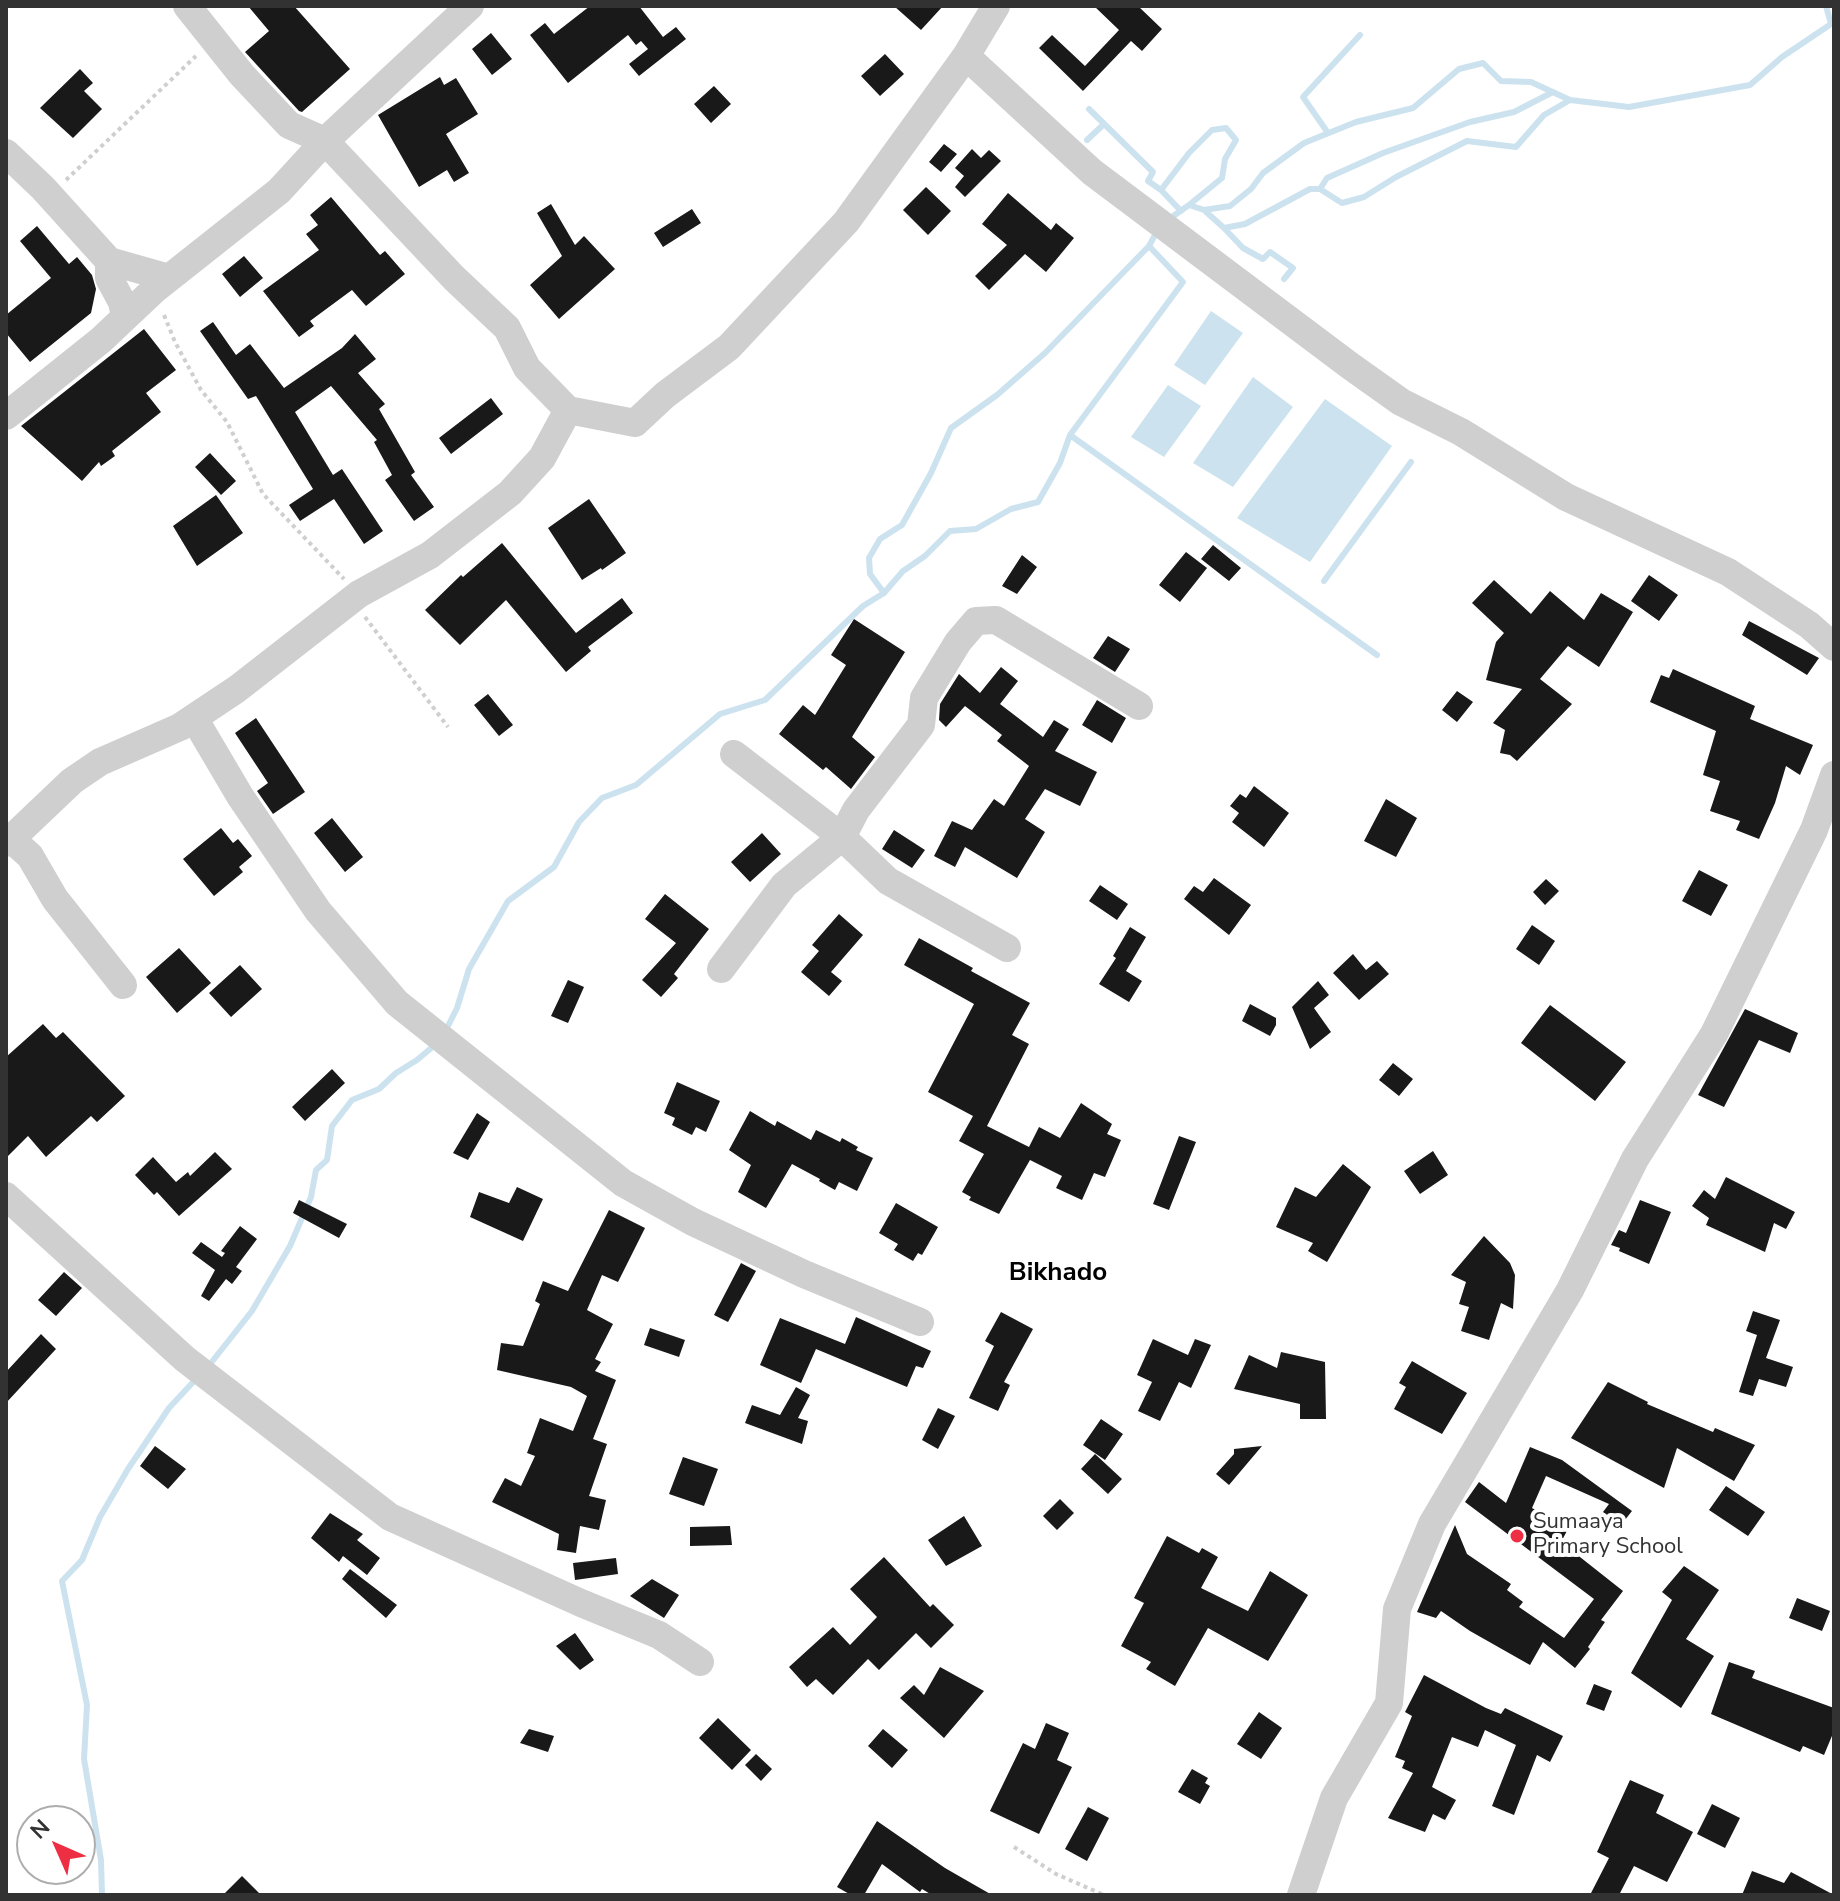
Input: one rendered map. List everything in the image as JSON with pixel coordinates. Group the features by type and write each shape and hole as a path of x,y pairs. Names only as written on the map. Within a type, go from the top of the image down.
{"street":[{"path":"187,6 212,40 289,125 325,141 454,278 507,328 527,368 568,410 635,423 665,395 729,347 846,222 966,56 996,6"},
{"path":"6,416 101,340 161,284 279,191 325,141 470,6"},
{"path":"966,56 1092,172 1401,402 1461,432 1566,497 1728,572 1809,625 1834,647"},
{"path":"6,153 109,261 161,284"},
{"path":"109,261 109,278 122,302 125,317"},
{"path":"123,985 55,899 30,856 9,841 72,781 100,762 180,727 237,689 359,594 430,555 510,493 542,458 568,410"},
{"path":"721,969 784,885 842,837 856,810 921,725 924,698 958,642 976,621 996,620 1139,706"},
{"path":"194,718 240,796 318,911 397,1003 623,1183 721,1235 804,1274 920,1322"},
{"path":"734,754 842,837 888,881 1007,948"},
{"path":"1301,1895 1334,1798 1389,1703 1397,1609 1432,1524 1570,1290 1635,1159 1714,1034 1814,830 1834,775"},
{"path":"6,1196 191,1364 390,1517 659,1635 700,1662"}],"path":[{"path":"50,196 212,40"},
{"path":"161,284 175,342 201,390 227,422 263,494 359,594 364,615 448,727"},
{"path":"1014,1847 1056,1874 1104,1895"}],"water":[{"path":"1211,311 1243,333 1205,385 1174,365"},
{"path":"1253,377 1293,407 1233,487 1193,463"},
{"path":"1168,385 1201,406 1164,457 1131,437"},
{"path":"1325,399 1392,446 1310,562 1237,518"}],"building":[{"path":"248,6 294,6 350,69 302,112 299,111 245,52 269,31"},
{"path":"590,6 639,6 663,37 676,27 686,39 639,76 629,64 648,49 641,41 636,45 628,35 568,83 530,35 545,23 554,34"},
{"path":"894,6 943,6 921,30"},
{"path":"1094,6 1138,6 1162,29 1142,51 1131,41 1083,91 1039,48 1052,35 1085,66 1119,30"},
{"path":"491,33 512,59 492,75 472,49"},
{"path":"885,54 904,74 880,96 861,76"},
{"path":"80,69 93,83 84,91 102,109 73,138 40,108"},
{"path":"440,77 444,85 456,78 478,114 446,134 469,173 454,182 447,170 419,187 378,115"},
{"path":"714,86 731,104 711,123 694,104"},
{"path":"944,144 957,154 941,172 929,162"},
{"path":"972,149 981,158 989,150 1001,161 965,197 955,187 964,176 955,168"},
{"path":"926,187 951,211 928,235 903,210"},
{"path":"1008,193 1051,230 1056,223 1074,238 1046,272 1025,254 989,290 975,276 1007,245 982,224"},
{"path":"331,197 380,255 385,251 405,274 366,306 352,290 310,321 314,326 299,337 263,291 319,250 306,234 318,225 310,215"},
{"path":"551,204 575,245 584,236 615,269 559,319 530,285 562,256 537,213"},
{"path":"692,209 701,223 663,247 654,233"},
{"path":"37,226 69,264 77,257 92,275 96,289 91,313 30,362 6,333 6,315 51,278 20,241"},
{"path":"244,256 263,278 240,297 222,274"},
{"path":"213,322 236,355 250,344 284,388 342,348 355,334 376,359 358,373 385,404 379,409 415,472 411,475 434,507 414,521 385,480 392,475 374,442 377,440 331,386 295,412 333,475 342,469 383,531 364,544 334,499 300,521 289,505 313,489 256,396 248,399 200,331"},
{"path":"144,329 176,370 146,393 161,412 112,451 115,456 101,466 99,462 82,481 21,426"},
{"path":"491,398 503,414 451,454 439,438"},
{"path":"210,453 236,481 221,495 195,467"},
{"path":"216,495 243,533 197,566 173,526"},
{"path":"589,499 626,553 582,580 548,528"},
{"path":"502,543 576,633 622,598 633,613 588,647 591,651 566,672 506,600 460,645 425,610 461,575 463,577"},
{"path":"1213,545 1241,568 1229,581 1201,559"},
{"path":"1186,552 1207,568 1180,602 1159,585"},
{"path":"1022,555 1037,567 1017,594 1002,586"},
{"path":"1649,575 1678,595 1659,621 1631,601"},
{"path":"1494,580 1531,614 1550,591 1584,620 1601,593 1633,612 1599,667 1568,646 1540,679 1572,704 1517,761 1510,755 1500,753 1505,730 1493,723 1522,689 1486,680 1496,642 1504,633 1472,603"},
{"path":"854,619 905,652 852,737 875,757 851,789 779,734 803,705 815,715 846,665 831,655"},
{"path":"1749,621 1819,658 1807,675 1742,635"},
{"path":"1108,636 1130,649 1115,672 1093,658"},
{"path":"1001,667 1018,681 1000,704 1043,737 1054,720 1069,729 1055,751 1097,772 1080,806 1045,789 1025,819 1045,832 1017,878 965,847 955,867 934,856 952,821 972,830 994,799 1004,806 1029,766 997,741 1002,735 965,706 946,727 939,720 940,704 959,674 980,693"},
{"path":"1673,669 1755,706 1750,719 1813,745 1800,775 1786,766 1775,803 1759,839 1736,830 1740,821 1710,811 1720,781 1703,775 1716,731 1650,702 1661,675 1669,678"},
{"path":"1457,691 1473,702 1457,722 1442,710"},
{"path":"488,694 513,725 499,736 474,705"},
{"path":"1097,700 1126,718 1112,743 1082,725"},
{"path":"256,718 305,792 273,814 257,791 268,783 235,733"},
{"path":"1254,786 1289,813 1264,847 1232,822 1239,813 1230,806 1240,794 1246,798"},
{"path":"1386,799 1417,818 1396,857 1364,841"},
{"path":"332,818 363,857 345,872 314,833"},
{"path":"221,828 233,843 238,839 252,856 239,867 243,872 214,896 183,859"},
{"path":"894,830 925,850 912,868 882,849"},
{"path":"762,833 781,854 750,882 731,862"},
{"path":"1699,870 1728,885 1711,916 1682,901"},
{"path":"1214,878 1251,905 1229,935 1184,899 1194,886 1203,892"},
{"path":"1546,879 1559,891 1545,905 1533,892"},
{"path":"1100,885 1128,904 1117,920 1089,901"},
{"path":"665,894 709,929 674,974 678,978 661,997 642,980 676,943 645,919"},
{"path":"839,914 863,935 831,972 842,981 829,996 801,972 819,951 812,945"},
{"path":"1532,925 1555,941 1539,965 1516,949"},
{"path":"1130,927 1146,937 1126,971 1142,981 1129,1002 1099,984 1116,958 1113,956"},
{"path":"919,938 1030,1003 1012,1035 1029,1044 987,1126 1029,1147 1039,1127 1060,1138 1081,1103 1112,1124 1107,1134 1121,1140 1105,1177 1094,1173 1082,1200 1056,1188 1062,1176 1030,1160 999,1214 969,1200 971,1197 962,1192 984,1154 959,1141 973,1116 928,1092 974,1004 904,965"},
{"path":"179,948 211,983 177,1013 146,977"},
{"path":"1353,954 1366,970 1377,961 1389,974 1359,1000 1333,973"},
{"path":"240,965 262,989 231,1017 209,993"},
{"path":"568,980 584,987 568,1023 551,1016"},
{"path":"1318,981 1329,995 1314,1008 1331,1032 1310,1049 1292,1007"},
{"path":"1250,1004 1276,1018 1270,1036 1242,1021"},
{"path":"1550,1005 1626,1062 1595,1101 1521,1043"},
{"path":"1745,1009 1798,1033 1790,1053 1759,1040 1724,1107 1698,1095"},
{"path":"43,1024 56,1038 63,1032 125,1096 97,1122 91,1116 46,1157 28,1136 6,1158 6,1057"},
{"path":"1393,1063 1413,1079 1399,1096 1379,1080"},
{"path":"332,1069 345,1083 305,1121 292,1107"},
{"path":"677,1082 720,1101 706,1132 696,1127 692,1135 672,1125 675,1118 664,1113"},
{"path":"750,1111 775,1126 777,1121 811,1140 816,1130 840,1142 842,1138 858,1147 856,1150 873,1158 857,1191 839,1182 835,1190 792,1164 766,1208 738,1192 751,1165 729,1150"},
{"path":"477,1113 490,1122 468,1160 453,1153"},
{"path":"1179,1136 1196,1142 1169,1210 1153,1204"},
{"path":"1433,1151 1448,1175 1420,1194 1404,1171"},
{"path":"215,1152 232,1169 179,1216 157,1192 154,1195 135,1175 153,1157 176,1182 188,1172 190,1176"},
{"path":"1343,1164 1371,1187 1327,1262 1308,1251 1313,1243 1276,1227 1295,1187 1316,1197"},
{"path":"1726,1177 1795,1212 1786,1229 1774,1223 1765,1252 1706,1225 1709,1218 1692,1206 1704,1190 1715,1199"},
{"path":"517,1187 543,1199 523,1241 470,1217 479,1192 509,1203"},
{"path":"299,1200 347,1224 339,1238 293,1213"},
{"path":"1640,1200 1671,1212 1649,1264 1611,1245 1619,1230 1626,1233"},
{"path":"896,1203 938,1227 922,1255 918,1253 913,1261 894,1250 898,1244 879,1233"},
{"path":"609,1210 645,1228 618,1282 602,1275 587,1310 613,1324 595,1359 601,1362 595,1371 616,1380 593,1439 607,1444 589,1496 606,1500 599,1530 580,1526 576,1553 557,1550 559,1534 492,1502 505,1478 521,1486 535,1456 527,1453 540,1418 573,1431 587,1396 571,1387 497,1370 501,1343 523,1346 540,1304 535,1301 543,1281 568,1291"},
{"path":"240,1226 257,1239 236,1267 242,1271 232,1284 226,1279 209,1301 201,1296 215,1270 192,1253 201,1242 222,1257 225,1253 221,1251"},
{"path":"1484,1236 1510,1263 1515,1275 1513,1309 1501,1303 1489,1340 1461,1331 1469,1307 1459,1304 1466,1282 1451,1275"},
{"path":"741,1263 756,1271 728,1322 714,1315"},
{"path":"64,1272 82,1288 56,1316 38,1300"},
{"path":"1753,1311 1780,1320 1766,1358 1793,1367 1786,1387 1759,1379 1753,1396 1739,1392 1757,1335 1746,1331"},
{"path":"1001,1312 1033,1329 1004,1382 1010,1385 998,1411 969,1398 994,1346 985,1341"},
{"path":"856,1317 931,1351 923,1368 916,1366 907,1387 816,1349 801,1383 760,1365 780,1318 845,1344"},
{"path":"650,1328 685,1340 679,1357 644,1345"},
{"path":"41,1334 56,1349 6,1403 6,1372"},
{"path":"1153,1339 1188,1355 1195,1339 1211,1345 1191,1388 1179,1382 1160,1421 1138,1411 1152,1382 1137,1375"},
{"path":"1281,1352 1325,1362 1326,1419 1300,1419 1300,1404 1234,1389 1249,1355 1277,1368"},
{"path":"1412,1361 1467,1393 1442,1434 1394,1409 1406,1387 1399,1383"},
{"path":"1608,1382 1647,1404 1713,1432 1715,1428 1755,1445 1734,1481 1677,1448 1664,1488 1571,1438"},
{"path":"796,1387 810,1395 798,1418 808,1421 802,1444 745,1423 752,1405 780,1415"},
{"path":"938,1408 955,1416 938,1449 922,1440"},
{"path":"1101,1419 1123,1434 1105,1460 1083,1445"},
{"path":"155,1446 186,1469 168,1489 140,1466"},
{"path":"1262,1446 1229,1485 1216,1474 1234,1454 1234,1449"},
{"path":"1530,1447 1562,1460 1632,1511 1621,1525 1603,1512 1609,1504 1546,1476 1532,1508 1568,1529 1561,1542 1623,1591 1601,1620 1605,1622 1575,1668 1543,1642 1530,1665 1441,1611 1436,1618 1417,1612 1455,1525 1467,1554 1511,1584 1507,1590 1523,1602 1519,1607 1564,1638 1594,1599 1465,1502 1479,1482 1506,1503"},
{"path":"1095,1454 1122,1479 1108,1494 1081,1469"},
{"path":"683,1457 718,1469 704,1506 669,1494"},
{"path":"1726,1486 1765,1512 1748,1536 1709,1510"},
{"path":"1060,1499 1074,1513 1057,1530 1043,1516"},
{"path":"330,1513 363,1534 357,1540 380,1558 367,1575 343,1556 339,1562 311,1538"},
{"path":"964,1516 982,1546 946,1566 928,1540"},
{"path":"730,1526 732,1545 690,1546 690,1527"},
{"path":"1167,1536 1199,1553 1202,1548 1218,1557 1201,1588 1248,1611 1270,1571 1308,1595 1268,1661 1208,1628 1175,1686 1146,1669 1151,1662 1121,1646 1144,1603 1134,1598"},
{"path":"884,1557 930,1607 933,1604 954,1625 931,1648 916,1633 879,1670 868,1659 833,1695 816,1679 807,1687 789,1667 833,1627 850,1645 877,1617 850,1589"},
{"path":"616,1558 618,1574 575,1580 573,1563"},
{"path":"1684,1566 1719,1590 1686,1639 1714,1656 1681,1708 1631,1673 1672,1600 1662,1592"},
{"path":"350,1569 397,1605 386,1618 342,1579"},
{"path":"652,1579 679,1595 664,1618 630,1596"},
{"path":"1797,1598 1830,1611 1822,1631 1789,1618"},
{"path":"575,1633 594,1660 580,1670 556,1646"},
{"path":"1729,1662 1755,1671 1752,1678 1834,1708 1834,1731 1824,1755 1803,1746 1800,1752 1711,1714"},
{"path":"940,1667 984,1691 944,1738 900,1698 914,1685 924,1695"},
{"path":"1424,1675 1486,1708 1501,1714 1505,1708 1563,1736 1550,1762 1537,1755 1514,1815 1492,1806 1516,1745 1485,1730 1478,1747 1452,1737 1432,1787 1456,1800 1445,1820 1433,1814 1425,1832 1388,1818 1413,1773 1402,1768 1405,1761 1395,1757 1412,1716 1405,1712"},
{"path":"1594,1684 1612,1691 1604,1711 1586,1704"},
{"path":"1259,1712 1282,1728 1261,1759 1237,1744"},
{"path":"718,1718 751,1750 732,1770 699,1738"},
{"path":"1046,1723 1069,1733 1057,1760 1072,1767 1039,1834 990,1811 1023,1743 1035,1749"},
{"path":"529,1729 554,1736 548,1752 520,1743"},
{"path":"883,1729 908,1750 892,1768 868,1746"},
{"path":"756,1754 772,1769 761,1781 745,1765"},
{"path":"1192,1769 1208,1778 1205,1783 1210,1786 1200,1804 1178,1792"},
{"path":"1630,1780 1664,1795 1656,1813 1693,1832 1667,1882 1634,1866 1619,1895 1590,1895 1609,1858 1597,1852"},
{"path":"1712,1804 1740,1818 1725,1848 1697,1834"},
{"path":"1088,1807 1109,1818 1087,1861 1065,1849"},
{"path":"877,1821 945,1868 992,1895 932,1895 922,1889 920,1892 882,1864 864,1895 851,1895 837,1887"},
{"path":"1752,1871 1784,1883 1791,1872 1834,1895 1742,1895"},
{"path":"242,1876 261,1895 223,1895"}],"waterway":[{"path":"1172,217 1189,205 1204,210 1230,206 1251,189 1263,173 1304,143 1356,122 1413,108 1459,69 1483,63 1501,81 1531,82 1570,100 1629,107 1750,85 1782,57 1831,24 1826,6"},
{"path":"1328,133 1303,97 1360,35"},
{"path":"1320,189 1327,178 1383,153 1470,122 1514,112 1553,92"},
{"path":"1204,210 1224,228 1245,224 1310,189 1320,189 1342,203 1364,197 1467,141 1516,147 1544,115 1570,100"},
{"path":"1089,109 1153,172 1148,181 1181,211"},
{"path":"1087,140 1104,124"},
{"path":"1161,190 1189,153 1212,130 1226,128 1236,140 1225,159 1222,178 1189,205"},
{"path":"1224,228 1243,248 1263,259 1270,252 1293,268 1284,279"},
{"path":"445,1032 457,1008 469,969 508,901 554,867 579,822 602,798 636,785 720,714 765,700 863,606 884,593 870,574 869,558 880,539 902,525 931,473 951,428 997,395 1045,353 1149,246 1155,235"},
{"path":"884,593 903,571 925,556 950,531 976,529 1011,509 1038,502 1060,463 1070,435 1183,282 1149,246"},
{"path":"1070,435 1377,655"},
{"path":"1324,581 1411,462"},
{"path":"207,1368 252,1311 290,1246 311,1197 316,1170 327,1160 332,1126 352,1100 379,1089 436,1044"},
{"path":"102,1895 101,1860 84,1759 87,1705 62,1581 82,1560 100,1517 128,1469 169,1408 196,1379"}],"place":[{"name":"Sumaaya Primary School","path":"1517,1536"}],"district":[{"name":"Bikhado","path":"1058,1274"}]}
